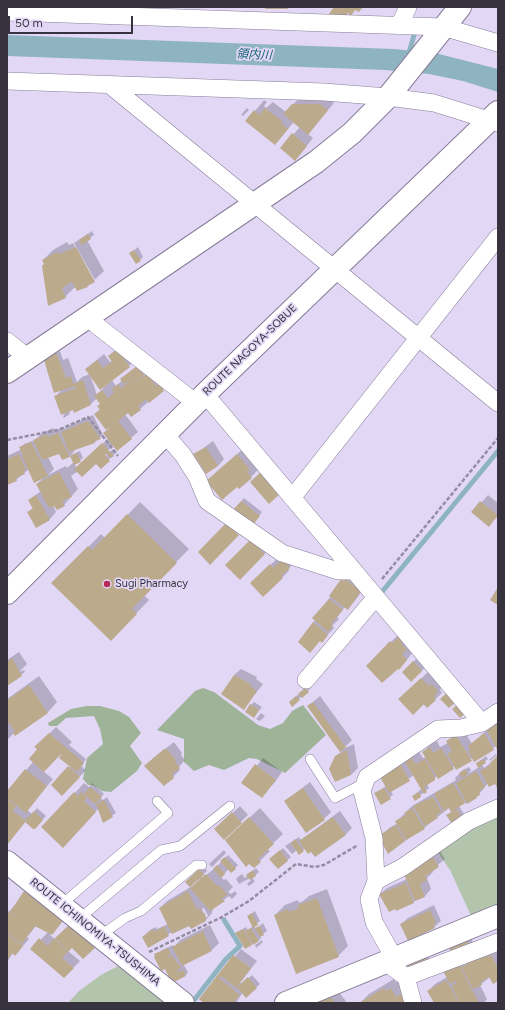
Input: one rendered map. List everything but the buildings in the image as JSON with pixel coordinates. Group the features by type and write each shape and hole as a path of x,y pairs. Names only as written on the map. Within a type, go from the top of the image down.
{"main road":[{"path":"7,372 316,162 352,133 391,94 460,7"},
{"name":"ROUTE NAGOYA-SOBUE","path":"7,593 201,398 334,268 495,117"},
{"name":"ROUTE ICHINOMIYA-TSUSHIMA","path":"7,862 183,1003"},
{"path":"286,1003 498,916"}],"street":[{"path":"399,26 408,7"},
{"path":"11,11 399,26 440,31 498,43"},
{"path":"7,81 111,86 391,94 495,117"},
{"path":"111,86 498,402"},
{"path":"292,498 498,237"},
{"path":"89,316 95,324 201,398 292,498 482,723"},
{"path":"7,341 27,357"},
{"path":"165,434 183,455 197,477 207,501 282,553 338,571 354,571"},
{"path":"306,680 374,594"},
{"path":"413,1003 406,978 389,960 374,922 370,899 376,881 374,838 362,792 364,783 367,777 438,729 461,728 482,723 498,712"},
{"path":"376,881 402,867 469,822 498,808"},
{"path":"406,978 498,942"}],"lane":[{"path":"310,759 335,798 364,783"},
{"path":"61,905 168,813 157,801"},
{"path":"79,919 161,850 180,846 230,806"},
{"path":"100,936 125,918 141,911 196,865 202,865"}],"path":[{"path":"7,440 58,430 88,417 129,470"},
{"path":"374,594 498,438"},
{"path":"130,961 222,917 249,901 296,864 315,867 324,865 350,849 374,838"}],"green space":[{"path":"203,688 214,692 258,725 270,729 283,723 292,711 303,705 326,735 285,773 257,759 249,758 224,770 209,765 194,771 184,762 184,739 157,730 195,691"},
{"path":"87,706 100,706 119,711 129,717 141,733 130,746 142,763 137,771 111,792 102,791 93,785 88,785 83,779 87,758 103,744 100,729 94,716 66,718 57,726 49,726 48,723 71,709"},
{"path":"498,813 498,908 472,918 450,870 437,851 470,827"},
{"path":"122,964 170,1003 68,1003 79,991 101,975"}],"water":[{"name":"領内川","path":"7,35 394,49 435,53 498,69 498,92 463,81 429,74 385,70 7,56"}],"waterway":[{"path":"408,56 415,32"},
{"path":"381,593 498,451"},
{"path":"195,999 226,959 240,946 224,920"}],"place":[{"name":"Sugi Pharmacy","path":"107,584"}]}
